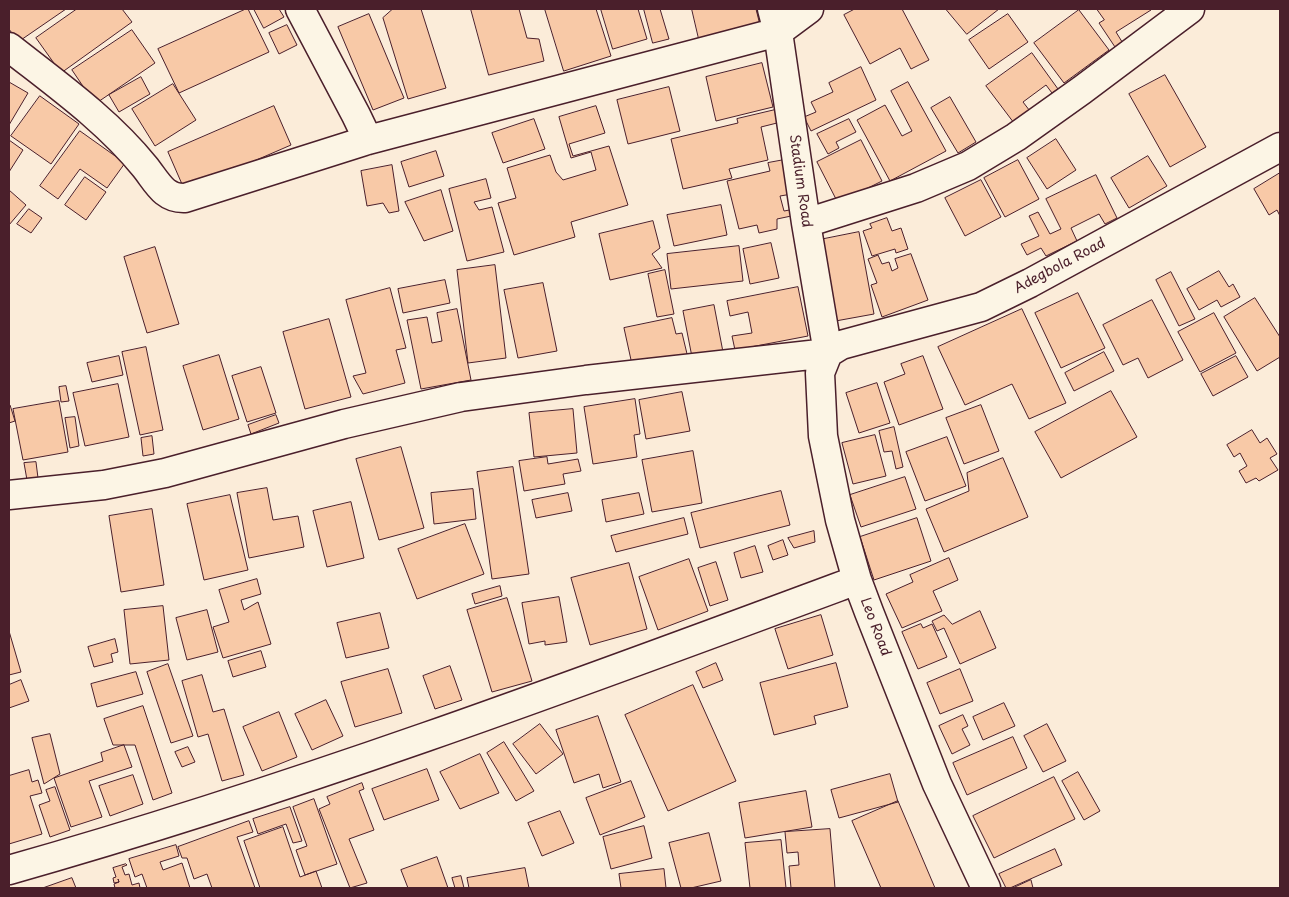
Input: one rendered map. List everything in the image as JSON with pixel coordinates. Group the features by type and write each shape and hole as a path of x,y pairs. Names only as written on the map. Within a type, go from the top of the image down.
{"street":[{"path":"300,9 368,140"},
{"path":"9,47 105,125 133,152 166,193 175,198 185,198 368,140 809,9"},
{"path":"806,223 916,188 968,166 1016,137 1190,9"},
{"name":"Stadium Road","path":"775,20 828,353"},
{"name":"Adegbola Road","path":"9,495 104,485 165,473 344,424 461,398 586,380 828,353 841,345 981,307 1030,283 1280,147"},
{"name":"Leo Road","path":"828,353 820,373 823,436 840,520 857,580 937,784 986,888"},
{"path":"9,870 75,852 260,793 447,730 857,580"}],"building":[{"path":"9,9 66,9 18,42 9,29"},
{"path":"77,9 122,9 132,22 61,73 36,38"},
{"path":"248,9 269,52 179,93 158,49"},
{"path":"254,9 279,9 284,17 264,28"},
{"path":"393,9 421,9 446,88 408,99 383,18"},
{"path":"471,9 519,9 527,38 539,39 544,61 489,75"},
{"path":"545,9 596,9 611,56 564,71"},
{"path":"601,9 638,9 647,39 613,49"},
{"path":"644,9 660,9 669,39 653,43"},
{"path":"692,9 756,9 760,25 699,39"},
{"path":"855,9 902,9 929,60 911,69 900,48 870,64 844,15"},
{"path":"946,9 999,9 967,34"},
{"path":"1097,9 1151,10 1116,32 1124,45 1117,50 1099,23 1104,20"},
{"path":"1079,10 1109,50 1064,83 1034,43"},
{"path":"369,14 404,98 373,110 338,27"},
{"path":"1008,14 1028,42 989,69 969,40"},
{"path":"287,25 297,45 279,54 269,33"},
{"path":"132,30 155,63 95,104 72,70"},
{"path":"1032,53 1058,89 1052,93 1046,85 1023,102 1033,115 1017,127 986,86"},
{"path":"762,63 773,107 716,121 706,77"},
{"path":"861,67 876,100 811,131 804,117 816,112 811,102 833,92 829,83"},
{"path":"1165,75 1206,147 1170,167 1129,94"},
{"path":"141,77 150,94 119,112 109,95"},
{"path":"9,82 28,93 9,125"},
{"path":"908,82 946,151 890,181 857,120 885,105 902,136 912,131 891,91"},
{"path":"173,84 196,120 155,146 132,109"},
{"path":"669,87 680,131 628,144 617,100"},
{"path":"40,96 79,124 51,164 11,136"},
{"path":"950,97 976,142 958,153 931,108"},
{"path":"274,106 291,145 185,191 168,152"},
{"path":"596,106 605,133 569,144 573,156 609,146 628,205 571,222 575,237 514,255 498,203 516,198 507,168 550,155 556,172 563,180 596,170 591,152 571,158 559,117"},
{"path":"775,110 777,123 761,127 768,160 729,169 732,178 683,189 671,139 738,123 737,119"},
{"path":"534,119 545,149 503,163 492,133"},
{"path":"849,119 856,132 836,142 839,148 828,154 817,134"},
{"path":"80,131 125,163 107,188 80,169 58,199 40,186"},
{"path":"1056,139 1076,170 1047,189 1027,158"},
{"path":"9,140 23,150 9,172"},
{"path":"861,140 882,181 838,203 817,162"},
{"path":"436,151 444,176 409,187 401,162"},
{"path":"1148,156 1167,186 1129,208 1111,178"},
{"path":"784,160 792,194 780,196 784,211 795,209 796,215 777,219 777,229 759,233 757,225 739,229 727,181 770,171 768,163"},
{"path":"1018,160 1039,199 1005,217 984,178"},
{"path":"392,165 399,211 389,213 383,203 367,206 361,171"},
{"path":"1280,173 1280,216 1277,210 1269,215 1254,189"},
{"path":"1096,175 1117,218 1105,224 1099,214 1071,228 1077,241 1046,256 1041,248 1027,255 1021,244 1039,236 1029,216 1038,212 1050,234 1061,229 1046,199"},
{"path":"85,177 106,192 86,220 65,205"},
{"path":"486,179 491,198 474,202 479,210 492,207 504,252 467,261 449,189"},
{"path":"981,180 1001,217 965,236 945,198"},
{"path":"9,190 26,205 9,225"},
{"path":"441,190 453,231 424,241 405,202"},
{"path":"721,205 727,235 674,246 667,215"},
{"path":"29,209 42,218 31,233 17,224"},
{"path":"887,218 892,231 901,228 908,249 896,253 895,249 872,256 863,231 872,228 870,224"},
{"path":"653,221 660,248 652,254 662,268 610,280 599,234"},
{"path":"859,232 874,314 830,322 814,241"},
{"path":"771,243 779,278 750,284 743,249"},
{"path":"739,246 743,281 671,289 667,254"},
{"path":"155,247 179,324 147,333 124,257"},
{"path":"911,254 928,300 882,317 871,285 877,283 868,259 878,255 882,264 889,262 892,271 898,268 895,259"},
{"path":"495,265 506,358 468,363 457,270"},
{"path":"665,270 674,314 657,317 648,274"},
{"path":"1219,271 1229,287 1233,284 1240,297 1221,307 1217,300 1199,310 1187,289"},
{"path":"1171,272 1195,319 1179,326 1156,280"},
{"path":"445,280 450,303 403,313 398,289"},
{"path":"543,283 557,351 518,358 504,290"},
{"path":"798,287 808,336 735,350 732,336 752,333 748,312 730,316 727,301"},
{"path":"390,288 406,348 396,350 405,383 363,394 353,376 366,373 346,300"},
{"path":"1078,293 1105,348 1061,368 1035,313"},
{"path":"1255,298 1280,337 1280,357 1257,371 1224,317"},
{"path":"1152,300 1183,360 1148,378 1138,358 1123,365 1103,325"},
{"path":"714,305 723,352 692,357 683,311"},
{"path":"457,309 471,380 421,389 407,320 427,317 432,343 442,341 437,313"},
{"path":"1022,309 1066,403 1029,419 1012,384 965,405 938,347"},
{"path":"1214,313 1236,353 1200,372 1178,332"},
{"path":"672,318 676,334 682,333 688,358 633,369 624,328"},
{"path":"329,319 351,397 305,409 283,332"},
{"path":"146,347 163,430 140,435 122,352"},
{"path":"1104,352 1114,371 1074,391 1065,373"},
{"path":"219,355 239,419 203,430 183,366"},
{"path":"119,356 123,375 92,382 87,363"},
{"path":"923,356 943,409 899,425 884,382 905,374 901,364"},
{"path":"1236,356 1248,377 1213,396 1201,374"},
{"path":"261,367 276,413 247,422 232,376"},
{"path":"877,383 890,423 859,433 846,393"},
{"path":"118,384 129,437 85,446 73,393"},
{"path":"66,386 69,401 61,402 59,387"},
{"path":"1111,391 1137,437 1061,478 1035,432"},
{"path":"682,392 690,431 646,439 639,400"},
{"path":"635,399 640,434 634,435 637,457 593,464 584,407"},
{"path":"59,401 68,452 23,460 13,409"},
{"path":"9,405 15,421 9,423"},
{"path":"981,405 999,451 964,464 946,418"},
{"path":"573,409 577,453 534,457 529,413"},
{"path":"276,415 279,423 251,434 248,425"},
{"path":"75,417 79,446 70,448 65,418"},
{"path":"894,427 903,467 896,469 892,451 884,452 879,431"},
{"path":"1252,430 1260,443 1267,438 1277,454 1270,458 1278,470 1259,481 1256,478 1246,483 1239,471 1247,466 1240,453 1234,457 1227,445"},
{"path":"875,435 886,476 853,484 842,443"},
{"path":"152,436 154,454 143,456 141,438"},
{"path":"947,437 966,486 925,501 906,452"},
{"path":"401,447 424,528 379,540 356,459"},
{"path":"693,451 702,503 652,512 642,460"},
{"path":"547,457 548,464 578,459 581,471 563,474 565,484 524,491 519,461"},
{"path":"1003,458 1028,517 944,552 926,509 969,491 967,473"},
{"path":"36,462 38,478 27,480 24,463"},
{"path":"513,467 529,574 492,579 477,472"},
{"path":"905,477 916,509 861,527 850,495"},
{"path":"267,488 273,520 298,516 304,547 249,558 237,493"},
{"path":"473,489 476,519 434,524 431,493"},
{"path":"781,491 790,525 700,548 691,513"},
{"path":"568,493 572,511 536,518 532,500"},
{"path":"639,493 644,514 606,522 602,500"},
{"path":"230,495 248,570 204,580 187,504"},
{"path":"351,502 364,558 327,567 313,511"},
{"path":"152,509 164,585 121,592 109,516"},
{"path":"684,518 688,534 616,552 611,536"},
{"path":"917,518 931,561 874,580 860,537"},
{"path":"465,524 484,574 417,599 398,549"},
{"path":"814,531 815,542 794,548 788,538"},
{"path":"783,540 788,555 773,560 768,546"},
{"path":"755,546 763,572 741,578 734,553"},
{"path":"949,558 958,580 933,591 942,611 902,628 886,594 913,582 910,575"},
{"path":"689,559 708,611 658,630 639,577"},
{"path":"716,562 728,600 710,606 698,568"},
{"path":"629,563 647,629 590,645 571,578"},
{"path":"257,579 261,594 241,600 244,610 258,602 271,644 223,658 213,627 229,622 219,590"},
{"path":"500,586 502,596 475,604 472,594"},
{"path":"559,597 567,642 545,645 545,641 529,644 522,603"},
{"path":"507,598 532,681 492,692 467,610"},
{"path":"163,606 169,660 130,664 124,610"},
{"path":"207,610 218,652 187,660 176,618"},
{"path":"980,611 996,648 960,664 944,628 937,631 932,621 944,615 952,624"},
{"path":"380,613 389,648 346,658 337,623"},
{"path":"821,615 833,655 788,669 775,629"},
{"path":"921,624 923,628 932,624 947,657 918,669 902,632"},
{"path":"9,631 21,672 9,675"},
{"path":"115,639 118,652 111,654 113,662 94,667 88,647"},
{"path":"261,651 266,667 233,677 228,661"},
{"path":"716,663 723,680 703,688 696,672"},
{"path":"836,663 848,707 814,716 816,724 774,735 760,683"},
{"path":"168,664 193,736 171,743 147,672"},
{"path":"450,666 462,700 435,709 423,676"},
{"path":"388,669 402,713 355,727 341,682"},
{"path":"960,669 973,701 940,714 927,683"},
{"path":"136,672 143,694 97,707 91,684"},
{"path":"202,675 213,712 224,709 244,775 222,781 208,734 198,737 182,681"},
{"path":"21,680 29,701 9,708 9,685"},
{"path":"693,685 736,781 668,811 625,715"},
{"path":"326,700 343,736 312,750 295,714"},
{"path":"1004,703 1015,726 983,740 973,717"},
{"path":"143,706 172,793 153,800 135,745 113,745 104,719"},
{"path":"279,712 297,757 262,771 243,727"},
{"path":"963,715 968,726 962,729 970,745 952,754 939,726"},
{"path":"598,716 621,782 603,788 599,774 574,783 556,730"},
{"path":"540,724 563,754 536,774 513,744"},
{"path":"1047,724 1066,761 1043,772 1024,736"},
{"path":"50,734 60,774 44,784 32,738"},
{"path":"1013,737 1027,768 967,795 953,763"},
{"path":"504,742 534,791 516,801 487,753"},
{"path":"124,745 132,767 89,781 102,817 71,827 54,778 103,761 101,753"},
{"path":"188,747 195,762 182,767 175,752"},
{"path":"480,754 499,793 460,809 440,772"},
{"path":"427,769 439,800 384,820 372,789"},
{"path":"29,770 32,782 38,780 42,793 30,796 42,834 9,844 9,776"},
{"path":"1078,772 1100,811 1084,820 1062,781"},
{"path":"890,774 898,802 839,818 831,790"},
{"path":"133,775 143,804 110,816 99,786"},
{"path":"1054,777 1075,819 994,858 973,816"},
{"path":"631,781 645,817 600,835 586,798"},
{"path":"362,783 364,789 359,791 374,830 349,839 367,883 350,888 319,809 330,804 327,797"},
{"path":"55,787 70,830 50,837 39,805 50,801 46,790"},
{"path":"806,791 812,827 745,838 739,803"},
{"path":"314,799 337,864 305,875 296,850 307,846 293,807"},
{"path":"898,801 935,888 881,888 852,821"},
{"path":"290,807 302,841 293,843 286,824 258,834 253,819"},
{"path":"560,811 574,843 542,856 528,823"},
{"path":"249,821 253,832 237,837 255,888 212,888 207,874 194,879 187,858 182,858 178,847"},
{"path":"644,826 652,858 611,869 603,837"},
{"path":"283,827 300,877 316,871 322,888 260,888 244,841"},
{"path":"830,829 835,888 791,888 789,866 799,865 798,852 787,853 785,832"},
{"path":"709,833 721,881 691,888 681,888 669,843"},
{"path":"781,840 786,888 750,888 745,843"},
{"path":"176,845 179,856 160,862 163,870 182,863 190,888 147,888 142,874 135,877 129,859"},
{"path":"1055,849 1062,865 1010,888 1006,888 999,874"},
{"path":"437,857 448,888 408,888 401,870"},
{"path":"126,864 122,867 125,875 129,874 132,885 139,883 140,888 115,888 114,884 119,882 114,883 113,878 116,877 113,868"},
{"path":"525,868 529,888 469,888 467,878"},
{"path":"664,869 666,888 621,888 619,874"},
{"path":"461,876 464,888 455,888 452,878"},
{"path":"72,878 76,888 43,888"},
{"path":"1031,880 1033,888 1013,888"}]}
